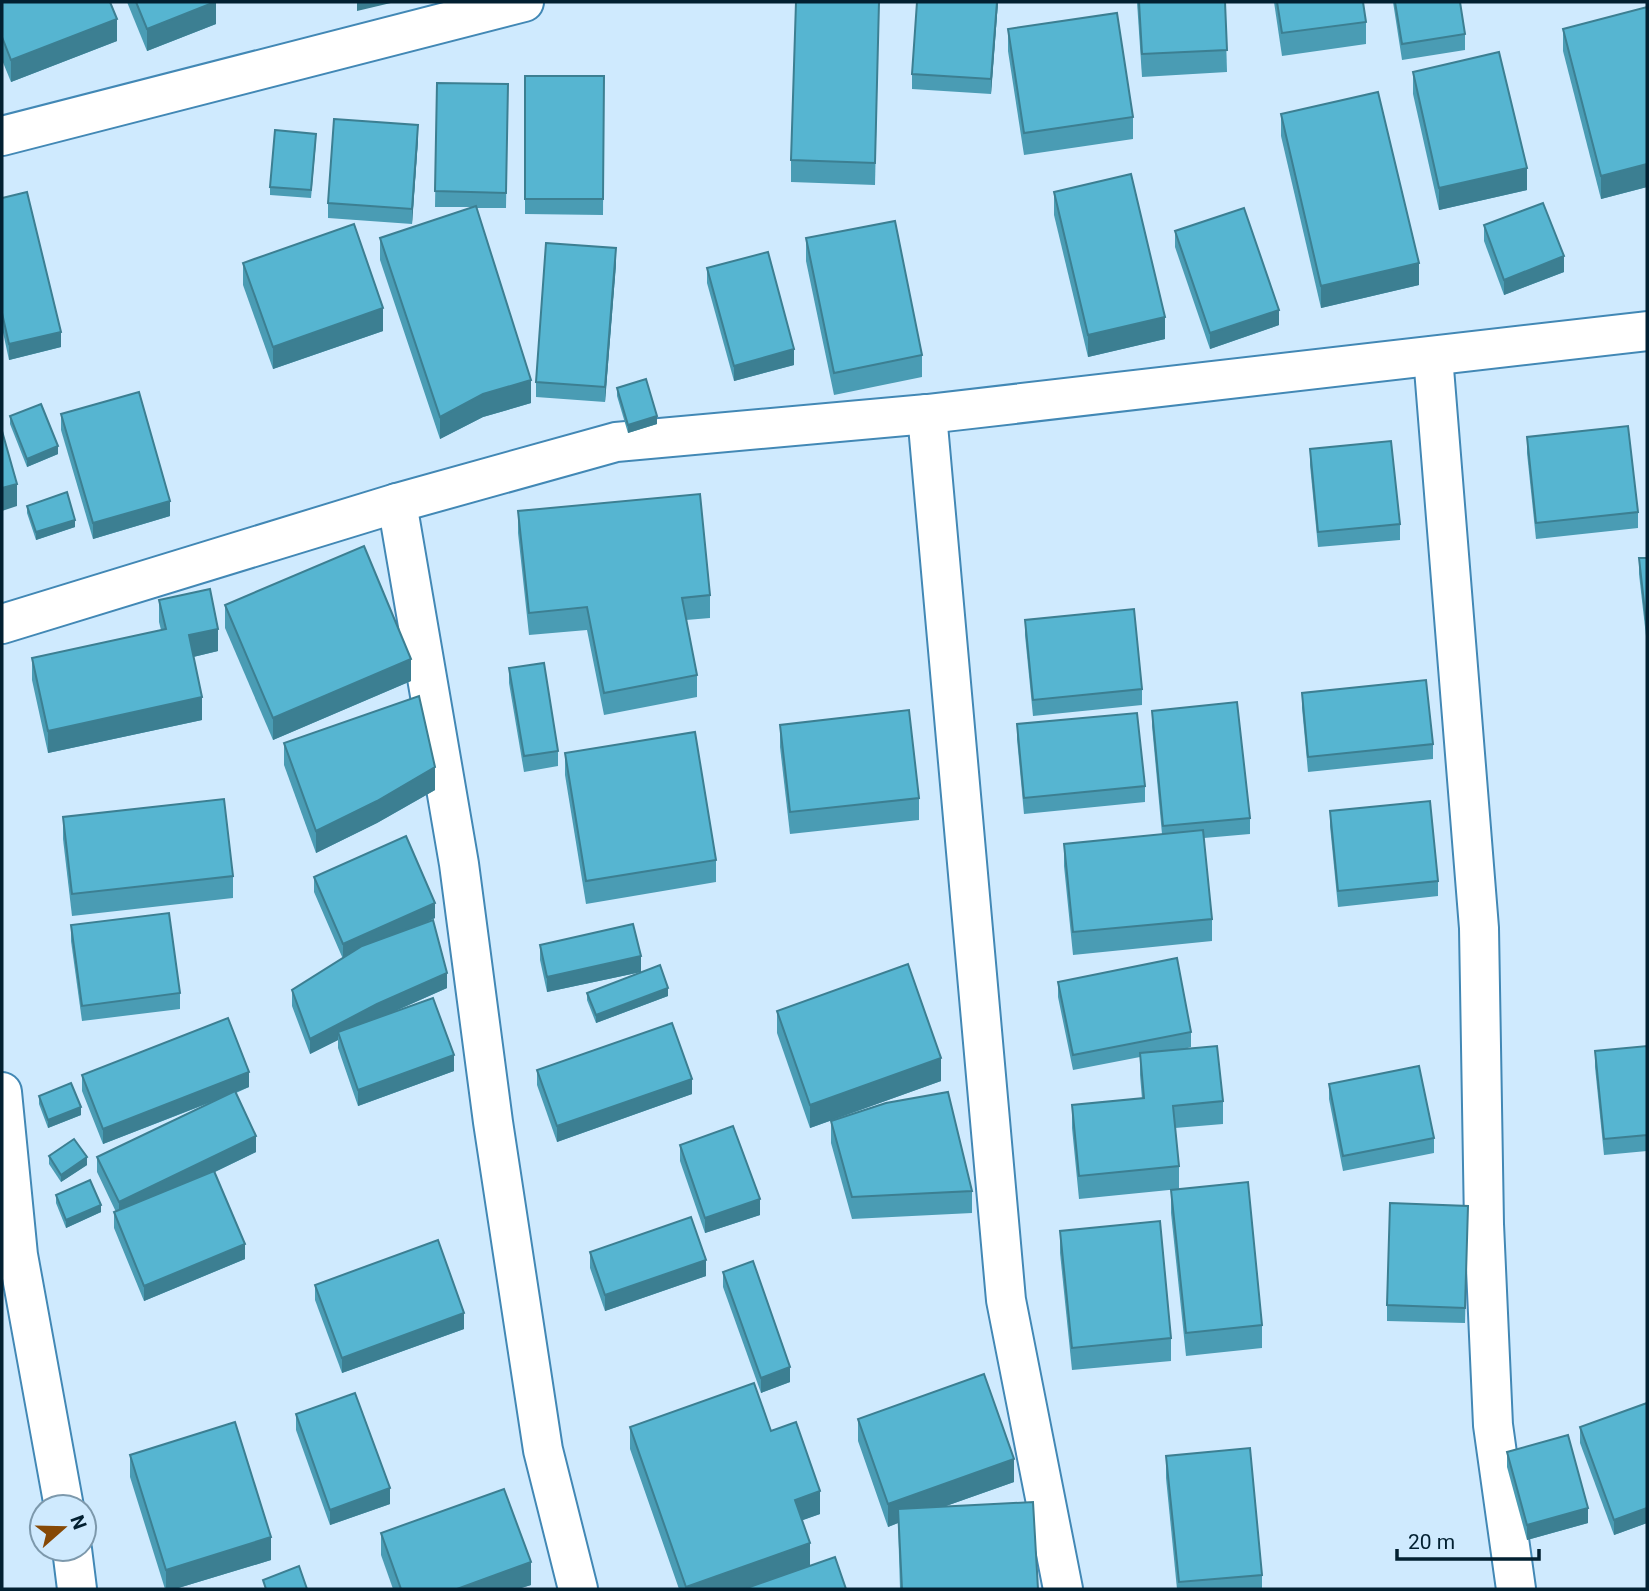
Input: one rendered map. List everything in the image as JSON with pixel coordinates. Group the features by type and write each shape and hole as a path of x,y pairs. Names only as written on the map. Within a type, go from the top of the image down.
{"street":[{"path":"2,136 524,2"},
{"path":"2,624 397,503 616,442 928,414 1647,331"},
{"path":"1433,355 1479,928 1484,1224 1493,1425 1516,1589"},
{"path":"928,414 1006,1300 1062,1589"},
{"path":"397,503 459,864 493,1122 543,1450 578,1589"},
{"path":"2,1092 18,1255 62,1493"},
{"path":"74,1563 77,1589"}],"building":[{"path":"2,2 110,2 117,19 11,60 2,37"},
{"path":"136,2 215,2 147,29"},
{"path":"796,2 879,2 875,163 791,160"},
{"path":"917,2 997,2 991,79 912,74"},
{"path":"1139,2 1225,2 1227,50 1142,54"},
{"path":"1277,2 1363,2 1366,22 1282,33"},
{"path":"1395,2 1460,2 1465,34 1402,44"},
{"path":"1647,7 1647,164 1601,176 1563,29"},
{"path":"1117,13 1133,117 1024,133 1008,29"},
{"path":"1499,52 1527,168 1439,188 1413,72"},
{"path":"525,76 604,76 603,199 525,199"},
{"path":"437,83 508,84 506,193 435,191"},
{"path":"1378,92 1419,263 1321,286 1281,114"},
{"path":"334,119 418,125 412,209 328,203"},
{"path":"275,130 316,134 311,190 270,187"},
{"path":"1131,174 1165,317 1088,335 1054,192"},
{"path":"27,192 61,332 9,344 2,313 2,198"},
{"path":"1543,203 1564,256 1504,280 1484,225"},
{"path":"476,206 531,380 483,394 440,417 380,238"},
{"path":"1244,208 1279,310 1210,333 1175,231"},
{"path":"895,221 922,355 834,373 806,238"},
{"path":"354,224 383,308 273,347 243,263"},
{"path":"546,243 616,248 605,387 536,382"},
{"path":"768,252 794,349 734,366 707,268"},
{"path":"646,379 657,416 628,425 617,388"},
{"path":"139,392 170,501 93,523 61,414"},
{"path":"41,404 58,446 27,459 10,416"},
{"path":"1628,426 1638,512 1536,523 1527,437"},
{"path":"2,431 17,484 2,488"},
{"path":"1391,441 1400,524 1318,532 1310,449"},
{"path":"67,492 75,520 36,532 27,506"},
{"path":"700,494 710,595 682,598 697,675 604,693 587,607 529,613 518,511"},
{"path":"364,546 411,659 273,718 225,605"},
{"path":"1639,558 1647,558 1647,630"},
{"path":"210,589 218,629 189,635 202,697 48,731 32,658 166,629 159,600"},
{"path":"1134,609 1142,689 1033,700 1025,620"},
{"path":"544,663 558,751 524,756 509,668"},
{"path":"1426,680 1433,744 1308,757 1302,693"},
{"path":"419,696 435,767 377,801 316,831 284,743"},
{"path":"1237,702 1250,818 1163,826 1152,711"},
{"path":"909,710 919,798 790,812 780,725"},
{"path":"1137,713 1145,786 1024,798 1017,724"},
{"path":"695,732 716,860 586,881 565,753"},
{"path":"224,799 233,876 72,894 63,817"},
{"path":"1430,801 1438,881 1338,891 1330,811"},
{"path":"1203,830 1212,919 1073,932 1064,844"},
{"path":"406,836 435,903 343,944 314,877"},
{"path":"169,913 180,993 82,1006 71,925"},
{"path":"433,920 447,973 377,1004 310,1039 292,990 362,946"},
{"path":"633,924 641,956 547,977 540,945"},
{"path":"1177,958 1191,1032 1073,1055 1058,982"},
{"path":"908,964 941,1058 810,1105 777,1011"},
{"path":"660,965 668,988 596,1015 587,993"},
{"path":"433,998 454,1055 358,1090 338,1032"},
{"path":"228,1018 249,1072 103,1129 82,1075"},
{"path":"672,1023 692,1079 557,1126 537,1070"},
{"path":"1217,1046 1223,1101 1173,1106 1179,1166 1079,1176 1072,1105 1144,1098 1140,1053"},
{"path":"1647,1046 1647,1135 1604,1139 1595,1051"},
{"path":"1419,1066 1434,1138 1343,1156 1329,1084"},
{"path":"71,1083 81,1107 48,1120 39,1096"},
{"path":"235,1091 256,1136 119,1202 97,1157"},
{"path":"948,1092 972,1191 852,1197 831,1121 886,1103"},
{"path":"733,1126 760,1199 705,1218 680,1145"},
{"path":"74,1139 87,1157 61,1175 49,1156"},
{"path":"214,1171 245,1244 144,1286 114,1212"},
{"path":"90,1180 101,1205 66,1220 56,1195"},
{"path":"1248,1182 1262,1325 1186,1333 1171,1190"},
{"path":"1390,1203 1468,1206 1465,1308 1387,1305"},
{"path":"691,1217 706,1260 605,1295 590,1252"},
{"path":"1160,1221 1171,1338 1072,1348 1060,1231"},
{"path":"438,1240 464,1313 342,1358 315,1285"},
{"path":"753,1261 790,1367 761,1378 723,1272"},
{"path":"984,1374 1014,1459 888,1504 858,1419"},
{"path":"754,1383 771,1431 796,1422 820,1491 795,1500 810,1543 686,1587 630,1427"},
{"path":"355,1393 390,1488 330,1510 296,1414"},
{"path":"1647,1403 1647,1508 1614,1520 1580,1427"},
{"path":"235,1422 271,1537 166,1570 130,1455"},
{"path":"1568,1435 1588,1508 1527,1525 1507,1452"},
{"path":"1250,1448 1262,1575 1179,1582 1166,1456"},
{"path":"504,1489 531,1562 457,1589 401,1589 381,1533"},
{"path":"1033,1502 1038,1589 902,1589 898,1509"},
{"path":"835,1557 846,1589 744,1589"},
{"path":"299,1566 307,1589 266,1589 263,1580"}]}
